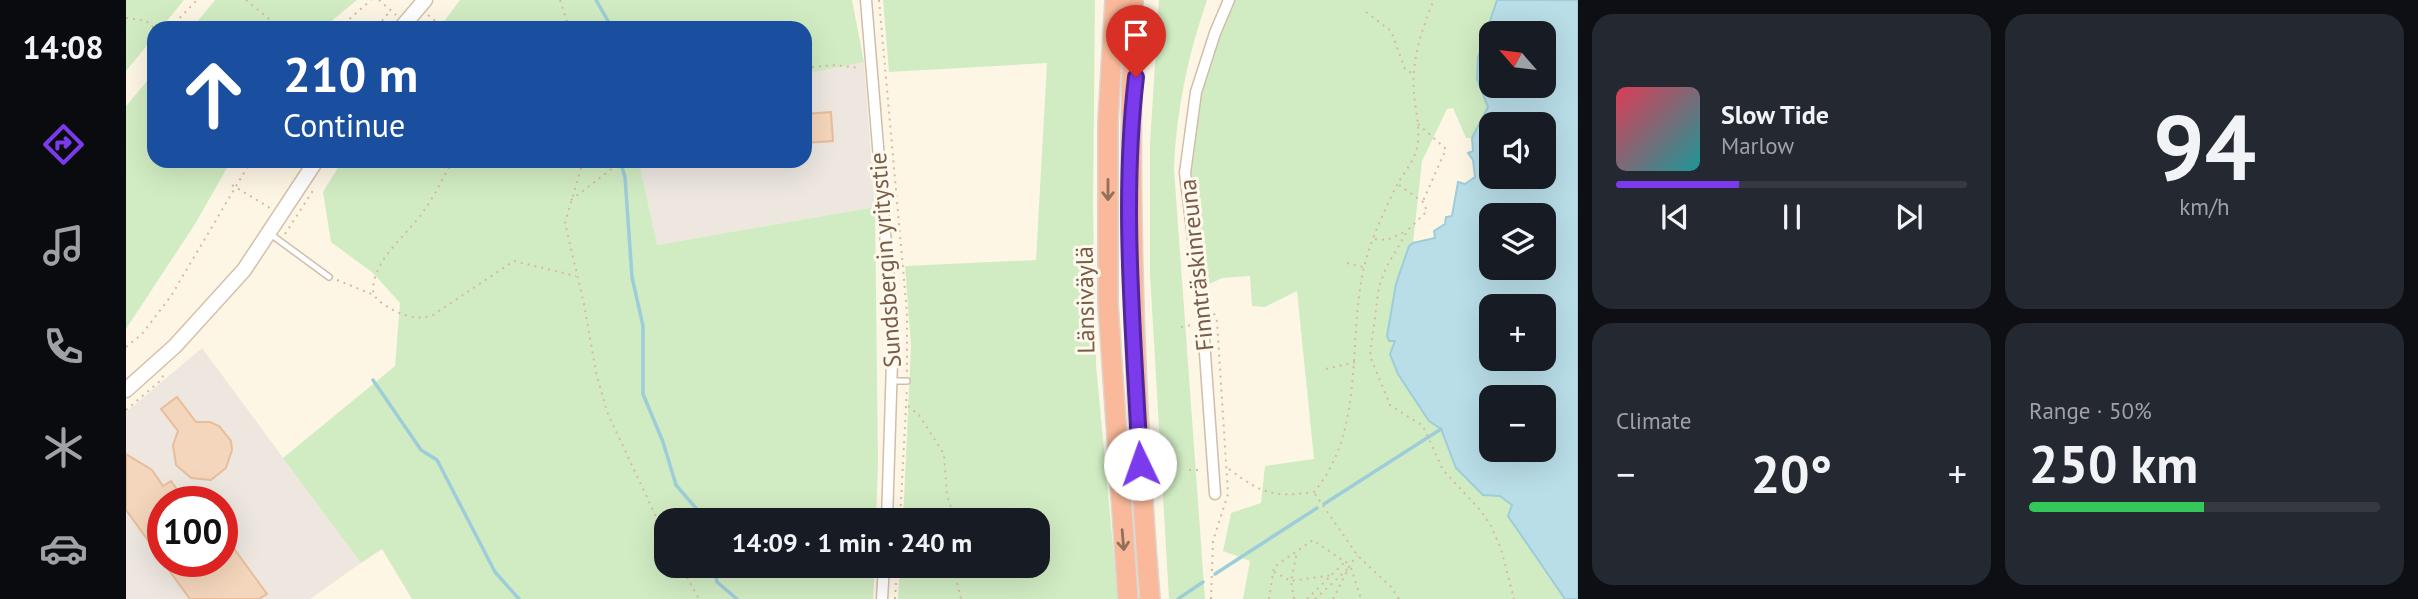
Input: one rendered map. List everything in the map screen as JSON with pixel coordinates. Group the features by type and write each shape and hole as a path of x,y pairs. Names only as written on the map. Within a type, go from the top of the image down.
{"highway":[{"path":"1102,0 1108,122"},
{"name":"Länsiväylä","path":"1115,0 1108,122 1108,304 1128,599"},
{"name":"Länsiväylä","path":"1133,0 1130,129 1133,321 1150,599"},
{"path":"1130,129 1145,0"}],"main road":[{"path":"392,21 416,2"},
{"path":"405,21 416,2"},
{"path":"126,378 170,340 267,232 275,211 302,168"},
{"path":"126,390 176,346 244,271 311,168"}],"street":[{"name":"Sundsbergin yritystie","path":"866,0 893,330 887,508"},
{"name":"Finnträskinreuna","path":"1215,494 1202,311 1185,173 1196,92 1229,0"},
{"path":"882,599 883,578"}],"lane":[{"path":"267,232 329,277"},
{"path":"892,381 907,381"}],"path":[{"path":"177,21 197,0"},
{"path":"246,0 272,21"},
{"path":"348,21 370,0"},
{"path":"379,0 391,11 388,21"},
{"path":"559,0 566,21"},
{"path":"1228,468 1256,489 1275,496 1314,492 1325,479 1335,459 1356,362 1364,268 1398,184 1416,150 1418,124 1414,74 1423,27 1434,0"},
{"path":"416,2 436,21"},
{"path":"1366,12 1391,31 1405,69 1414,74"},
{"path":"126,18 147,22"},
{"path":"812,67 832,65 856,68"},
{"path":"1418,124 1446,149 1423,202"},
{"path":"126,347 142,334 171,296 246,168"},
{"path":"449,168 427,206 386,258 373,287 379,302 396,312 421,320 433,315 514,261 577,276"},
{"path":"581,168 565,223 596,372 607,412 654,512"},
{"path":"570,201 613,168"},
{"path":"1398,184 1423,202 1427,211 1408,230 1379,286 1370,356 1390,405 1423,426 1443,470 1492,526 1514,599"},
{"path":"234,186 275,211"},
{"path":"1374,239 1387,240 1408,230"},
{"path":"1347,263 1364,268"},
{"path":"329,277 374,295"},
{"path":"1211,303 1217,321 1228,468 1228,494 1213,541 1211,599"},
{"path":"1326,369 1356,362"},
{"path":"906,404 919,415 944,454 947,495 951,508"},
{"path":"1314,492 1358,556 1391,587 1399,599"},
{"path":"1269,599 1274,566 1313,540 1345,562 1351,563"},
{"path":"1294,599 1291,581 1298,551"},
{"path":"1333,599 1351,563 1358,556"},
{"path":"1307,599 1345,562"},
{"path":"1315,599 1350,567"},
{"path":"1350,567 1361,599"},
{"path":"1273,572 1291,581 1332,575"},
{"path":"687,578 699,599"},
{"path":"895,599 896,578"},
{"path":"957,578 961,599"}],"shaded area":[{"path":"864,62 875,207 657,245 640,168 812,168 812,73"},
{"path":"202,348 361,563 310,599 126,599 126,412"}],"green space":[{"path":"126,0 184,0 167,21 147,21 147,46 126,71"},
{"path":"215,0 357,0 332,21 198,21"},
{"path":"460,0 852,0 864,62 812,73 812,21 444,21"},
{"path":"883,0 1095,0 1093,207 1096,365 1118,599 898,599 899,578 1050,578 1050,508 904,508 911,346 905,266 1036,260 1047,63 889,72"},
{"path":"1159,0 1207,0 1184,83 1174,169 1205,599 1169,599 1150,274 1150,144"},
{"path":"1222,0 1497,0 1490,21 1479,21 1477,79 1479,98 1484,98 1488,107 1485,112 1479,112 1479,124 1472,138 1466,138 1453,108 1447,109 1422,161 1413,243 1396,284 1387,336 1396,341 1429,421 1441,429 1456,468 1483,495 1500,496 1513,506 1545,568 1565,599 1243,599 1250,561 1223,551 1231,513 1261,503 1265,466 1314,459 1297,291 1265,307 1252,306 1250,276 1222,278 1195,291 1185,164 1195,79"},
{"path":"147,81 147,168 227,168 195,224 126,329 126,106"},
{"path":"338,168 640,168 657,245 875,207 876,508 654,508 654,578 874,578 873,599 412,599 382,549 361,563 283,458 395,366 400,303 373,273 331,242 323,192"}],"water":[{"path":"1497,0 1578,0 1578,599 1565,599 1508,516 1512,505 1500,496 1483,495 1456,468 1441,429 1429,421 1398,374 1390,354 1395,341 1389,341 1387,336 1396,284 1409,246 1435,238 1434,231 1445,224 1446,217 1452,216 1458,182 1465,184 1475,177 1473,160 1468,153 1473,151 1472,138 1479,124 1479,189 1556,189 1556,112 1485,112 1488,107 1484,98 1556,98 1556,21 1490,21"},
{"path":"1479,54 1479,84 1478,57"}],"building":[{"path":"831,112 833,141 812,142 812,113"},
{"path":"177,397 196,422 210,422 219,426 231,441 232,450 226,468 211,480 191,478 176,465 173,445 178,431 161,409"},
{"path":"126,454 152,470 163,486 147,486 147,539 126,510"},
{"path":"238,554 267,594 259,599 190,599 174,577 238,577"}],"waterway":[{"path":"596,0 608,21"},
{"path":"622,168 632,277 643,326 643,394 663,442 676,485 696,508"},
{"path":"373,380 421,450 437,460 495,572 519,599"},
{"path":"1324,504 1441,429"},
{"path":"1215,574 1317,508"},
{"path":"716,578 717,582 737,599"},
{"path":"1178,599 1203,582"}],"route":[{"path":"1136,77 1130,129 1130,228 1140,464"}]}
